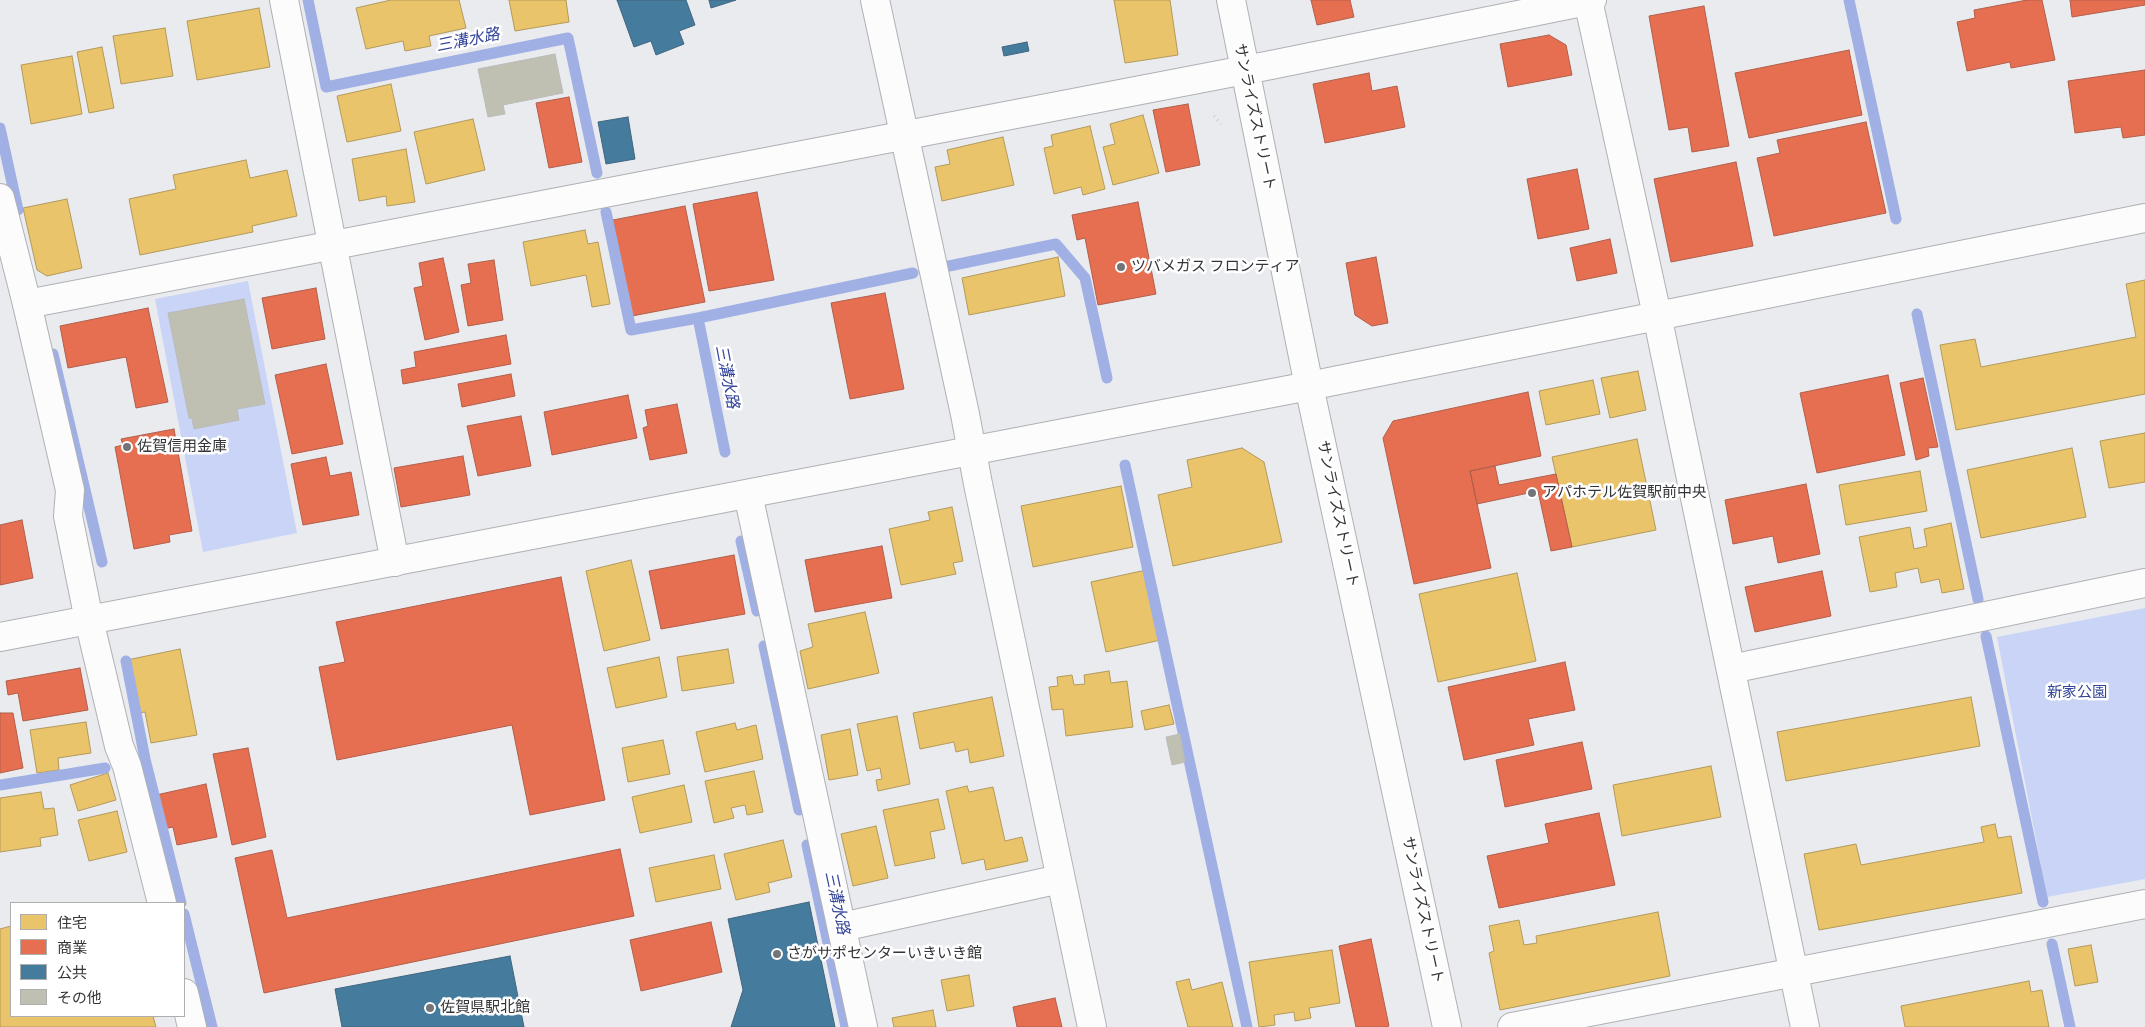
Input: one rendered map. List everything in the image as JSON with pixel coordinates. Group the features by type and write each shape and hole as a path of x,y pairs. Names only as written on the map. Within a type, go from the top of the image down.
{"street":[{"path":"284,0 394,562"},
{"path":"875,0 965,414 971,451 1092,1027"},
{"name":"サンライズストリート","path":"1231,0 1309,386 1447,1027"},
{"path":"27,304 1244,70 1589,0 1805,1027"},
{"path":"0,198 27,304 70,490 68,516 89,620 119,746 127,766 162,902"},
{"path":"0,637 1309,386 2145,218"},
{"path":"748,494 863,1027"},
{"path":"1731,669 2145,583"},
{"path":"842,927 1060,879"},
{"path":"1512,1027 2145,904"},
{"path":"185,997 192,1027"}],"green space":[{"path":"248,281 297,533 203,552 155,299"},
{"name":"新家公園","path":"2145,608 2145,879 2047,897 1997,637"}],"building: 住宅":[{"path":"391,0 459,0 466,28 429,36 431,46 405,51 403,41 366,49 356,8"},
{"path":"509,0 566,0 569,22 515,31"},
{"path":"1114,0 1170,0 1178,55 1125,63"},
{"path":"259,8 270,67 197,80 187,21"},
{"path":"165,28 173,76 121,84 113,36"},
{"path":"102,47 114,108 89,113 77,52"},
{"path":"72,56 82,114 31,124 21,65"},
{"path":"391,84 401,131 347,142 337,96"},
{"path":"1143,115 1159,173 1113,185 1103,147 1115,144 1110,124"},
{"path":"473,119 485,170 426,184 414,132"},
{"path":"1090,126 1105,189 1083,195 1081,187 1054,194 1044,148 1053,146 1051,135"},
{"path":"1003,137 1014,185 942,201 935,167 950,164 947,150"},
{"path":"406,149 415,202 387,206 386,196 359,201 352,159"},
{"path":"246,160 250,178 287,170 297,216 252,226 253,232 140,255 129,199 176,189 173,175"},
{"path":"67,199 82,268 47,276 37,270 23,208"},
{"path":"585,230 588,244 598,242 610,304 592,307 586,275 531,286 523,242"},
{"path":"1058,257 1065,296 969,315 962,278"},
{"path":"2145,280 2145,394 1956,430 1940,345 1975,339 1981,367 2136,337 2126,284"},
{"path":"1638,371 1646,410 1610,418 1601,378"},
{"path":"1593,380 1600,414 1546,425 1539,391"},
{"path":"2145,433 2145,482 2109,488 2100,441"},
{"path":"1637,439 1656,530 1572,547 1552,457"},
{"path":"1242,448 1264,462 1282,542 1173,566 1158,495 1192,487 1187,460"},
{"path":"2072,448 2086,517 1981,538 1967,470"},
{"path":"1920,471 1927,511 1846,525 1839,485"},
{"path":"1121,486 1133,547 1033,567 1021,506"},
{"path":"952,507 963,561 953,563 956,574 901,585 889,529 930,520 928,512"},
{"path":"1951,523 1964,589 1942,593 1939,579 1921,583 1918,568 1895,573 1897,587 1870,592 1859,537 1910,527 1914,549 1927,546 1924,529"},
{"path":"631,560 650,640 604,651 586,571"},
{"path":"1146,570 1161,640 1106,652 1091,582"},
{"path":"1517,573 1536,661 1438,682 1419,594"},
{"path":"865,612 879,673 808,689 800,651 813,647 808,624"},
{"path":"180,649 197,735 151,743 145,712 138,713 127,660"},
{"path":"728,649 734,683 682,691 677,657"},
{"path":"659,657 667,697 616,708 607,668"},
{"path":"1109,671 1111,683 1127,681 1133,727 1066,736 1063,709 1052,710 1049,687 1058,686 1057,677 1072,675 1074,685 1085,684 1084,675"},
{"path":"992,697 1004,756 970,763 968,749 956,752 954,742 920,749 913,713"},
{"path":"1971,697 1980,746 1786,781 1777,732"},
{"path":"1169,705 1174,724 1145,730 1141,711"},
{"path":"897,716 910,784 878,791 876,780 882,779 880,768 867,771 857,724"},
{"path":"86,722 91,753 58,758 59,770 37,773 30,730"},
{"path":"735,723 737,730 756,725 763,759 705,772 696,732"},
{"path":"850,729 858,775 829,780 821,735"},
{"path":"663,740 670,774 628,782 622,748"},
{"path":"1711,766 1721,817 1622,836 1613,785"},
{"path":"754,771 763,812 747,815 745,805 731,808 734,818 714,823 705,781"},
{"path":"108,773 116,800 78,811 70,785"},
{"path":"684,785 692,822 640,833 632,797"},
{"path":"967,786 969,792 993,787 1005,841 1022,837 1028,861 986,870 984,859 962,864 946,791"},
{"path":"41,792 44,809 54,808 58,835 40,838 41,846 0,852 0,798"},
{"path":"938,799 945,829 930,832 935,858 895,866 883,810"},
{"path":"117,811 127,852 89,861 78,820"},
{"path":"1995,824 1998,838 2011,836 2022,893 1819,930 1804,854 1856,844 1861,865 1984,842 1981,827"},
{"path":"876,826 888,878 853,886 841,834"},
{"path":"783,840 792,877 768,883 770,892 736,900 724,854"},
{"path":"714,855 721,889 656,902 649,868"},
{"path":"1658,912 1670,976 1500,1010 1489,953 1494,951 1489,926 1519,920 1524,945 1537,943 1536,936"},
{"path":"10,926 10,1017 153,1017 156,1027 0,1027 0,929"},
{"path":"2091,945 2098,982 2075,986 2068,949"},
{"path":"1332,950 1340,1003 1309,1008 1311,1018 1295,1021 1294,1012 1274,1015 1275,1025 1259,1027 1249,962"},
{"path":"969,975 974,1006 947,1011 941,980"},
{"path":"1189,979 1192,990 1222,982 1233,1027 1188,1027 1176,982"},
{"path":"2029,981 2031,992 2042,990 2049,1027 1905,1027 1901,1006"},
{"path":"933,1010 936,1027 894,1027 892,1018"}],"building: 商業":[{"path":"1311,0 1350,0 1354,17 1317,25"},
{"path":"2027,0 2042,0 2055,60 2011,68 2010,62 1967,71 1957,22 1975,18 1974,10"},
{"path":"2070,0 2145,0 2145,5 2072,17"},
{"path":"1704,6 1729,146 1692,152 1688,127 1669,130 1649,16"},
{"path":"1549,35 1566,45 1572,75 1508,87 1500,44"},
{"path":"1849,50 1862,115 1749,138 1735,73"},
{"path":"2145,70 2145,135 2123,138 2121,127 2075,133 2068,81"},
{"path":"1369,73 1372,91 1397,86 1405,127 1325,143 1313,84"},
{"path":"569,97 582,162 549,168 536,103"},
{"path":"1188,104 1200,165 1166,172 1153,110"},
{"path":"1866,122 1886,213 1774,236 1757,158 1780,153 1777,140"},
{"path":"1736,162 1753,246 1671,262 1654,179"},
{"path":"1577,169 1589,229 1538,239 1527,179"},
{"path":"757,192 774,280 709,291 693,204"},
{"name":"ツバメガス フロンティア","path":"1138,202 1156,294 1098,305 1085,238 1077,240 1072,215"},
{"path":"685,206 705,302 632,316 613,220"},
{"path":"1610,239 1617,273 1577,281 1570,248"},
{"path":"1376,257 1388,323 1372,326 1355,315 1346,263"},
{"path":"443,258 459,332 425,340 414,288 423,286 419,263"},
{"path":"494,260 503,320 468,326 461,285 471,283 468,264"},
{"path":"316,288 325,339 272,349 262,298"},
{"path":"885,293 904,389 850,399 831,303"},
{"path":"148,308 168,402 136,408 126,357 68,368 60,326"},
{"path":"506,335 511,364 403,384 401,370 416,367 414,352"},
{"path":"326,364 343,444 292,454 275,375"},
{"path":"511,374 515,396 462,407 458,384"},
{"path":"1888,375 1905,455 1817,473 1800,393"},
{"path":"1923,378 1938,447 1928,448 1929,456 1916,460 1900,383"},
{"path":"1528,392 1541,456 1470,471 1491,568 1414,584 1383,438 1393,421"},
{"path":"628,395 637,438 552,455 544,412"},
{"path":"677,404 687,453 650,460 643,428 648,426 645,410"},
{"path":"521,416 531,466 478,476 467,426"},
{"path":"174,429 192,531 169,535 170,542 134,549 115,447 123,445 121,439"},
{"path":"463,456 470,495 401,507 394,468"},
{"path":"326,457 330,476 351,472 359,515 303,525 291,464"},
{"path":"1495,466 1499,485 1556,474 1572,547 1551,551 1538,491 1477,504 1470,471"},
{"path":"1806,484 1820,554 1778,563 1773,536 1733,544 1725,500"},
{"path":"22,520 33,578 0,585 0,525"},
{"path":"882,546 892,598 815,612 805,560"},
{"path":"734,555 745,614 661,629 649,571"},
{"path":"1822,571 1831,616 1755,632 1745,587"},
{"path":"561,577 605,800 530,815 512,725 337,760 319,667 345,662 336,622"},
{"path":"1565,662 1575,710 1528,719 1534,745 1464,760 1448,687"},
{"path":"80,668 88,710 23,721 18,693 8,695 6,681"},
{"path":"0,713 13,713 23,768 0,773"},
{"path":"1582,742 1592,789 1505,807 1496,760"},
{"path":"248,748 266,837 232,845 213,754"},
{"path":"206,784 217,837 177,845 173,827 163,829 156,795"},
{"path":"1599,813 1615,885 1499,908 1487,856 1549,843 1545,824"},
{"path":"620,849 634,916 264,993 235,858 272,850 287,918"},
{"path":"711,922 722,972 641,991 630,940"},
{"path":"1371,939 1389,1026 1356,1027 1339,946"},
{"path":"1055,998 1062,1027 1017,1027 1013,1007"}],"building: 公共":[{"path":"617,0 686,0 695,25 679,31 684,44 656,55 651,41 634,47"},
{"path":"709,0 736,0 711,8"},
{"path":"1027,42 1029,51 1004,56 1002,47"},
{"path":"628,117 635,159 606,164 598,122"},
{"name":"さがサポセンターいきいき館","path":"809,902 835,1027 731,1027 743,990 728,919"},
{"name":"佐賀県駅北館","path":"510,956 524,1027 342,1027 335,989"}],"building: その他":[{"path":"555,54 563,93 503,105 505,114 488,117 478,69"},
{"path":"244,299 265,404 237,409 239,420 194,429 192,418 189,418 168,313"},
{"path":"1180,734 1185,762 1172,765 1166,737"}],"waterway":[{"name":"三溝水路","path":"308,0 326,87 568,38 597,173"},
{"path":"1849,0 1896,219"},
{"path":"0,128 18,210"},
{"name":"三溝水路","path":"606,212 631,330 698,318 725,452"},
{"path":"949,266 1056,244 1085,278 1107,378"},
{"path":"698,318 913,273"},
{"path":"1917,314 1978,599"},
{"path":"53,354 102,562"},
{"path":"1125,465 1247,1027"},
{"name":"三溝水路","path":"741,541 757,611"},
{"path":"1986,636 2043,902"},
{"name":"三溝水路","path":"764,646 799,810"},
{"path":"126,661 145,759 181,902"},
{"path":"0,785 105,768"},
{"name":"三溝水路","path":"807,845 846,1027"},
{"path":"185,918 212,1027"},
{"path":"2052,944 2070,1027"}],"place":[{"name":"ツバメガス フロンティア","path":"1121,267"},
{"name":"佐賀信用金庫","path":"127,447"},
{"name":"アパホテル佐賀駅前中央","path":"1532,493"},
{"name":"さがサポセンターいきいき館","path":"777,954"},
{"name":"佐賀県駅北館","path":"430,1008"}]}
